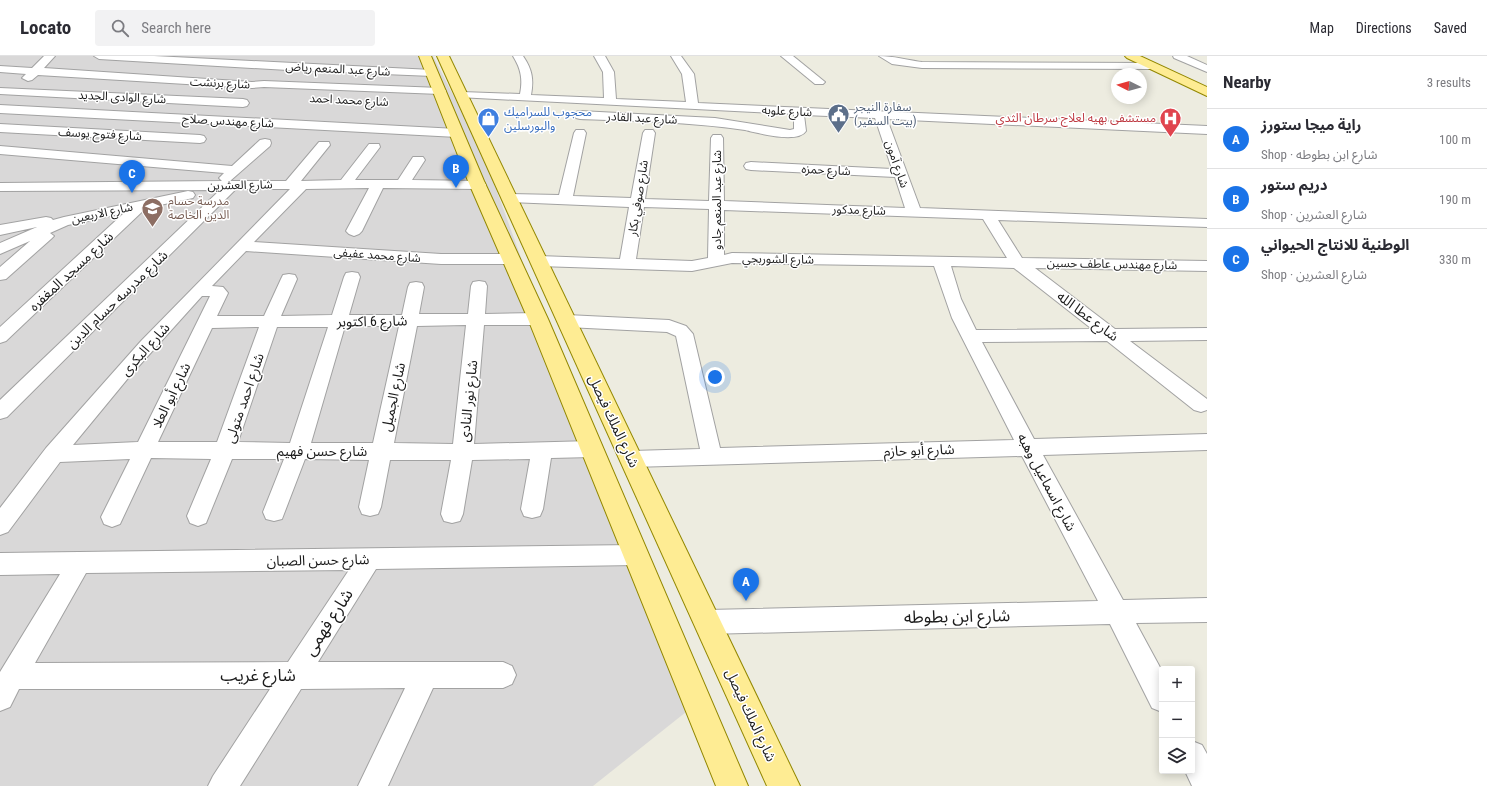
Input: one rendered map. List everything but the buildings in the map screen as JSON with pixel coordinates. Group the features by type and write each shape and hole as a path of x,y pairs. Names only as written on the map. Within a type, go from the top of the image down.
{"main road":[{"path":"1131,56 1207,92"},
{"name":"شارع الملك فيصل","path":"448,89 457,133 538,319 732,786"},
{"name":"شارع الملك فيصل","path":"448,89 510,198 784,786"}],"street":[{"path":"1,91 38,56"},
{"path":"0,106 50,56"},
{"name":"شارع عبد المنعم رياض","path":"99,56 176,58 288,67 448,89"},
{"path":"170,164 253,95 264,84 288,67 300,56"},
{"path":"518,56 525,66 528,76 525,98"},
{"path":"599,56 608,68 611,76 610,102"},
{"path":"676,56 688,74 693,106"},
{"path":"786,56 819,82"},
{"path":"884,56 896,62 922,65 1020,64 1152,66"},
{"path":"1005,56 1020,64"},
{"path":"1178,56 1199,60 1207,69"},
{"path":"42,154 176,58"},
{"name":"شارع برنشت","path":"0,69 252,85 264,84 448,89"},
{"name":"شارع علوبه","path":"448,89 525,98 1207,130"},
{"name":"شارع الوادى الجديد","path":"1,91 243,103"},
{"name":"شارع محمد احمد","path":"253,95 291,97"},
{"name":"شارع مهندس صلاح","path":"0,109 457,133"},
{"name":"شارع عبد القادر","path":"572,114 715,122 790,134 800,131 799,116"},
{"name":"شارع آمون","path":"880,115 914,212"},
{"name":"شارع فتوح يوسف","path":"0,128 200,139"},
{"path":"565,200 580,133"},
{"name":"شارع صوفي بكار","path":"627,264 649,133"},
{"name":"شارع عبد المنعم جادو","path":"716,261 717,138"},
{"name":"شارع مدرسه حسام الدين","path":"0,412 265,143"},
{"name":"شارع البكرى","path":"0,525 53,454 98,400 198,291 242,246 296,185 324,145"},
{"path":"345,184 374,147"},
{"path":"0,150 170,164 229,180"},
{"path":"402,184 418,160"},
{"path":"102,187 131,161"},
{"name":"شارع حمزه","path":"751,166 900,173"},
{"name":"شارع العشرين","path":"0,187 102,187 229,180 296,185 479,185"},
{"name":"شارع الاربعين","path":"0,249 64,221 142,204 229,180"},
{"path":"354,231 378,184"},
{"path":"106,212 133,186"},
{"name":"شارع مدكور","path":"510,198 1207,223"},
{"name":"شارع مسجد المغفره","path":"0,337 142,204"},
{"name":"شارع عطا الله","path":"988,215 1018,262 1201,405"},
{"name":"شارع الاربعين","path":"0,230 46,221 64,221"},
{"path":"0,275 64,221"},
{"name":"شارع محمد عفيفى","path":"242,246 441,259 511,259"},
{"name":"شارع الشوربجي","path":"539,260 692,266 732,258 1018,262"},
{"name":"شارع اسماعيل وهبه","path":"941,262 946,284 956,309 1028,447 1118,612 1159,692"},
{"name":"شارع مهندس عاطف حسين","path":"1018,262 1207,266"},
{"path":"274,512 298,451 352,277"},
{"name":"شارع احمد متولى","path":"198,516 225,450 270,322 289,279"},
{"name":"شارع نور النادى","path":"452,514 463,452 479,286"},
{"name":"شارع الجميل","path":"370,507 416,287"},
{"name":"شارع أبو العلا","path":"112,517 220,293 217,291 198,291"},
{"name":"شارع 6 اكتوبر","path":"206,322 339,322 538,319"},
{"path":"567,321 669,326 680,330 684,334 712,456"},
{"path":"970,336 1207,334"},
{"name":"شارع أبو حازم","path":"632,459 1207,442"},
{"name":"شارع حسن فهيم","path":"53,454 144,450 463,452 592,448"},
{"path":"532,509 542,450"},
{"name":"شارع حسن الصبان","path":"0,564 369,560 636,555"},
{"name":"شارع فهمى","path":"223,786 369,560"},
{"path":"6,687 79,564"},
{"name":"شارع ابن بطوطه","path":"707,622 1207,610"},
{"name":"شارع غريب","path":"6,687 294,674 503,675"},
{"path":"373,786 425,675"},
{"path":"1195,761 1207,784"}],"shaded area":[{"path":"0,56 433,56 483,153 686,712 593,786 0,786"}],"place":[{"name":"سفارة النيجر (بيت السفير)","path":"839,134"},
{"name":"محجوب للسراميك والبورسلين","path":"489,138"},
{"name":"مستشفى بهيه لعلاج سرطان الثدي","path":"1171,138"},
{"name":"دريم ستور","path":"456,188"},
{"name":"الوطنية للانتاج الحيواني","path":"132,193"},
{"name":"مدرسة حسام الدين الخاصة","path":"152,228"},
{"name":"راية ميجا ستورز","path":"746,601"}]}
